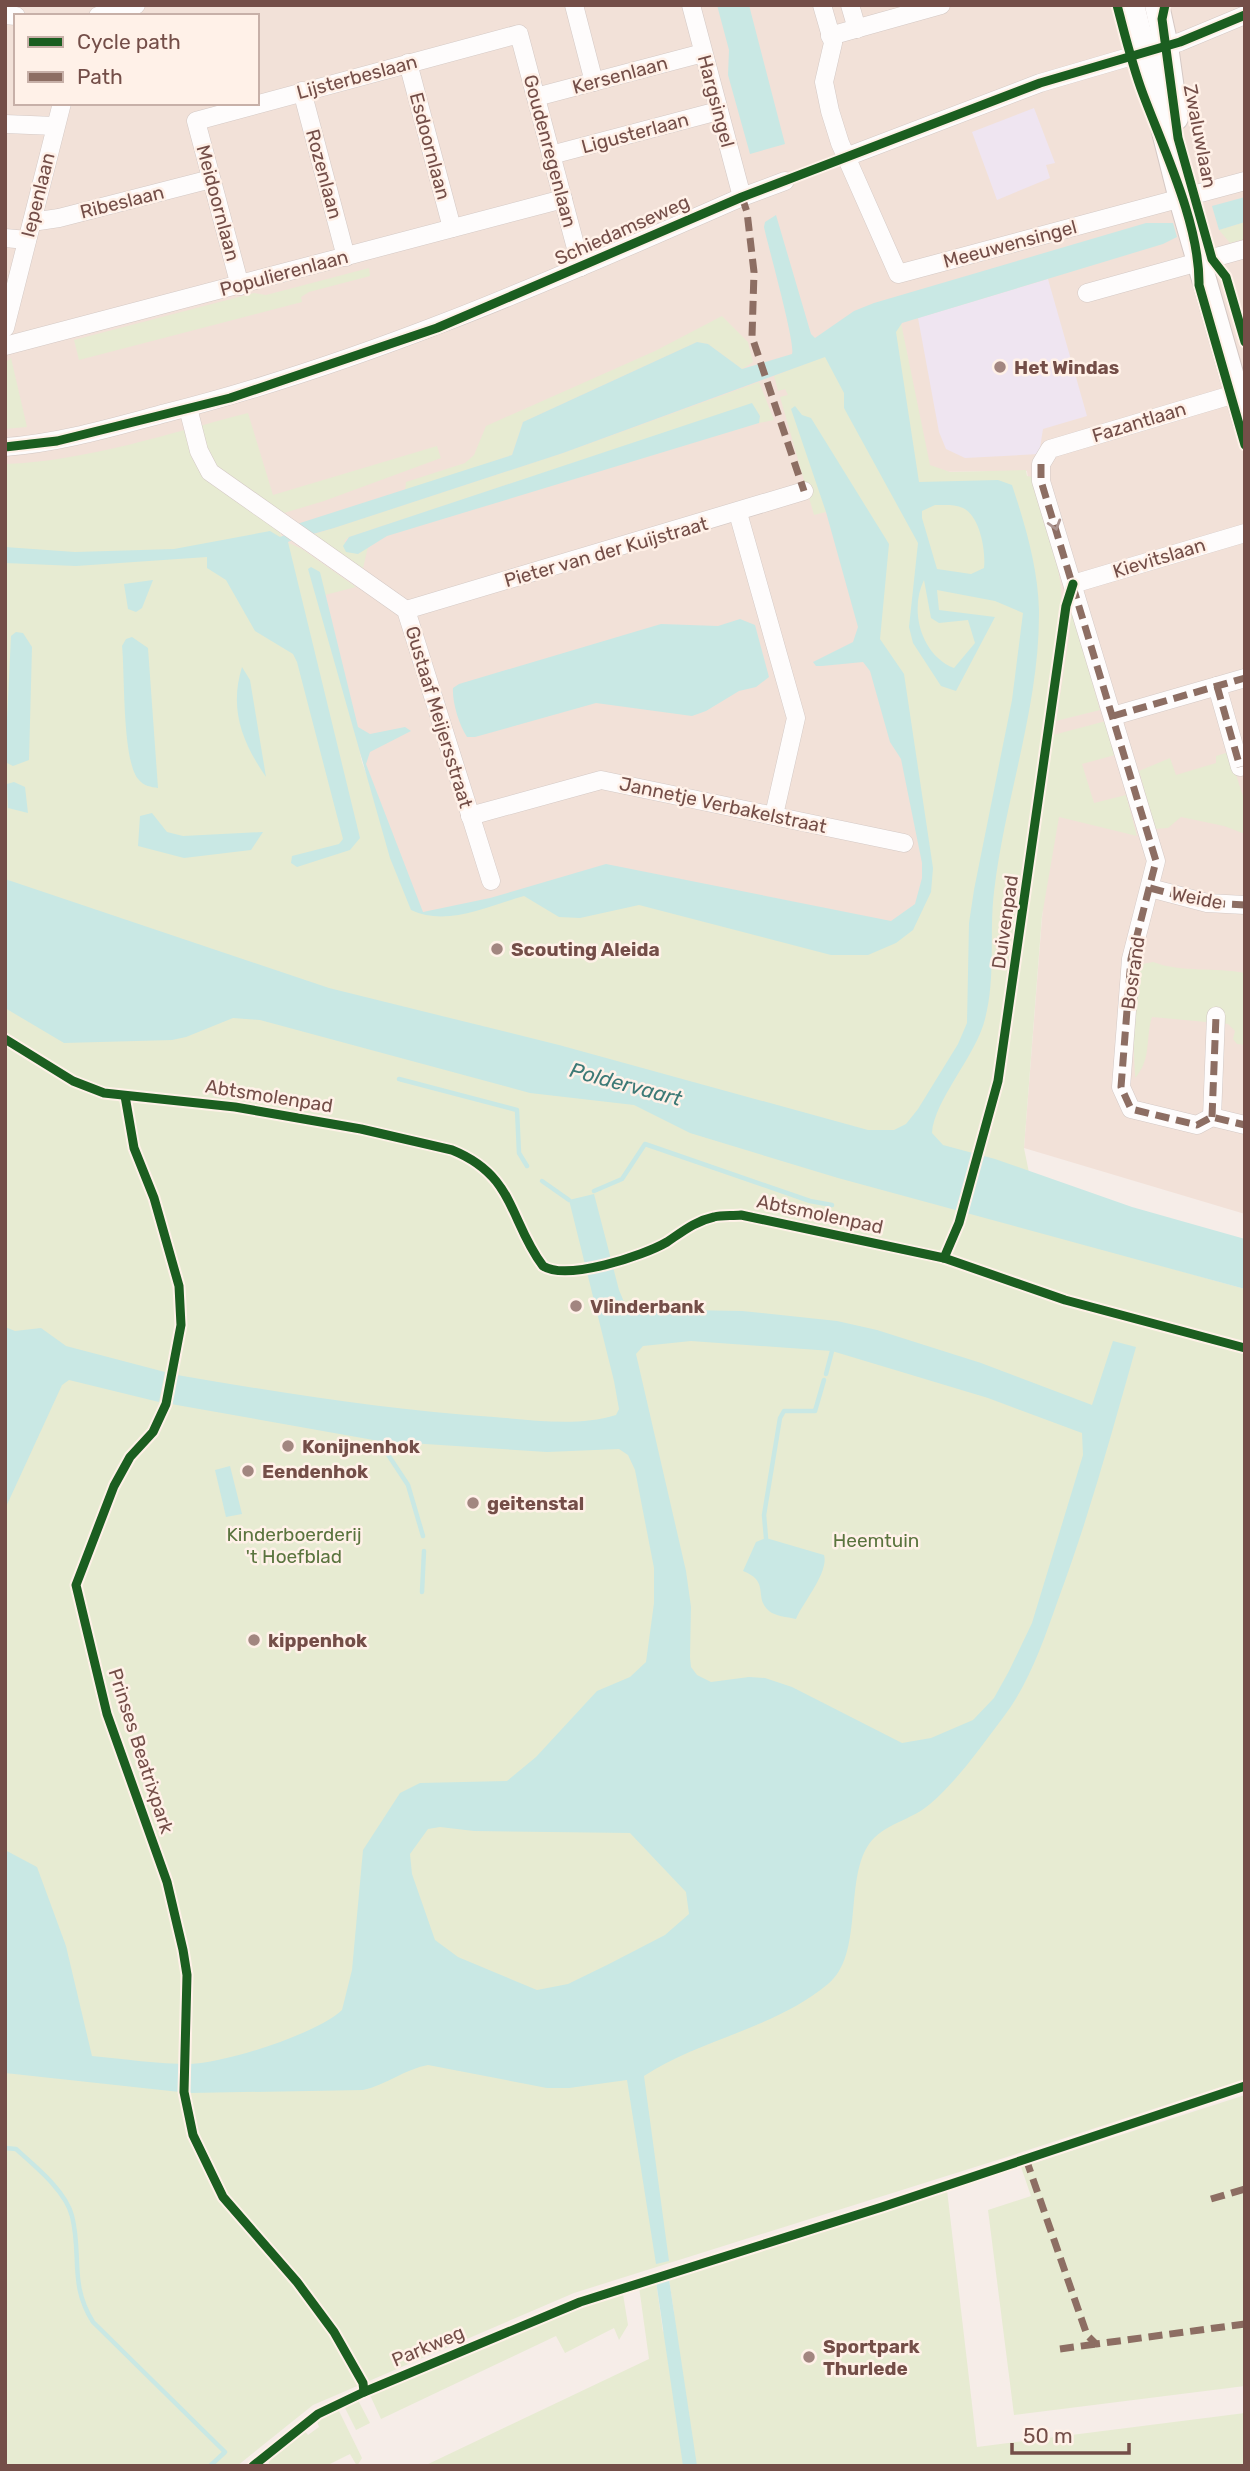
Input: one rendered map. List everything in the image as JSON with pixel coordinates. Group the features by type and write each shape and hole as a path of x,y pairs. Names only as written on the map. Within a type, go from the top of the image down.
{"main road":[{"name":"Zwaluwlaan","path":"1132,5 1155,49"},
{"name":"Zwaluwlaan","path":"1157,5 1155,49 1187,197 1241,392 1245,422"},
{"name":"Zwaluwlaan","path":"1205,261 1245,369"}],"street":[{"path":"105,14 136,5"},
{"path":"574,5 594,82"},
{"name":"Hargsingel","path":"691,5 741,197"},
{"path":"822,5 833,43 824,82 846,157 1040,83 1155,49 1245,15"},
{"path":"850,5 857,29"},
{"path":"830,36 938,6"},
{"name":"Lijsterbeslaan","path":"259,103 519,34"},
{"name":"Goudenregenlaan","path":"519,34 581,267"},
{"name":"Kersenlaan","path":"536,97 703,53"},
{"name":"Esdoornlaan","path":"408,63 452,228"},
{"name":"Rozenlaan","path":"302,91 346,257"},
{"name":"Iepenlaan","path":"5,328 61,105"},
{"name":"Lijsterbeslaan","path":"196,121 253,105"},
{"name":"Ligusterlaan","path":"551,155 718,111"},
{"name":"Meidoornlaan","path":"196,121 240,285"},
{"path":"5,124 55,126"},
{"name":"Meeuwensingel","path":"846,157 898,274 1245,181"},
{"name":"Ribeslaan","path":"32,222 59,218 211,179"},
{"name":"Schiedamseweg","path":"5,447 57,441 230,398 437,328 741,197 785,181"},
{"name":"Populierenlaan","path":"5,346 563,199"},
{"path":"5,239 27,240"},
{"path":"1087,293 1245,249"},
{"name":"Fazantlaan","path":"1041,464 1050,449 1241,392"},
{"name":"Gustaaf Meijersstraat","path":"188,408 199,452 210,472 406,610 491,881"},
{"name":"Bosrand","path":"1041,464 1041,481 1156,861 1131,959 1121,1087 1132,1109 1197,1125 1212,1116 1245,1125"},
{"name":"Pieter van der Kuijstraat","path":"406,610 738,513 804,491"},
{"path":"738,513 796,718 774,815"},
{"name":"Kievitslaan","path":"1073,584 1245,533"},
{"path":"1113,716 1245,678"},
{"path":"1217,686 1240,767"},
{"name":"Jannetje Verbakelstraat","path":"470,816 601,780 904,843"},
{"name":"Weide","path":"1150,888 1207,903 1245,905"},
{"path":"1212,1116 1216,1016"}],"shaded area":[{"path":"5,5 1245,5 1245,1214 1024,1148 1050,816 1047,640 1027,471 929,472 866,614 924,850 925,890 908,927 424,914 416,908 271,507 5,471"},
{"path":"1034,108 1055,163 1046,165 1050,178 997,200 972,132"},
{"name":"Het Windas","path":"1048,279 1087,416 1043,429 1039,454 965,458 946,449 939,432 918,318"}],"green space":[{"path":"1245,222 1245,239 1230,243 1219,230"},
{"path":"369,268 370,276 309,292 301,297 302,302 79,360 74,340 254,293 266,295"},
{"path":"722,316 748,342 753,362 742,369 708,344 697,342 523,422 512,455 405,491 406,482 465,463 474,455 486,426 655,351"},
{"path":"901,323 930,465 950,472 1026,470 1027,476 1032,477 1057,561 1061,588 1062,624 1048,709 1049,748 1053,735 1106,721 1115,755 1082,764 1094,803 1126,795 1137,836 1059,817 1042,916 1024,1148 1041,1232 1245,1289 1245,2079 574,2293 313,2405 237,2466 5,2466 5,464 98,452 248,413 273,495 437,446 441,458 324,501 274,516 292,566 287,542 302,549 356,587 325,595 362,762 416,908 424,914 439,913 611,867 903,926 925,890 924,850 900,732 805,445 826,512 814,515 780,397 788,395 785,389 778,391 774,376 898,328"},
{"path":"11,358 27,427 5,429 5,363"},
{"path":"759,382 774,420 759,423 760,416 752,404 349,537 344,541 358,554 368,547 362,572 309,536 563,453"},
{"path":"1070,603 1100,710 1056,721 1070,632"},
{"path":"1229,752 1245,803 1245,834 1224,826 1181,817 1168,828 1155,829 1139,771 1170,758 1176,775 1216,763 1216,756"},
{"path":"1153,962 1175,968 1245,973 1245,1045 1237,1044 1233,1039 1235,1031 1228,1024 1152,1017 1144,1064 1135,1078 1133,1031 1138,965"},
{"path":"1245,2095 1245,2386 1014,2415 988,2210 1031,2196 1021,2167"},
{"name":"Sportpark Thurlede","path":"947,2190 977,2447 1245,2413 1245,2466 424,2466 649,2359 639,2287 656,2281 663,2332 674,2313 669,2279"},
{"path":"623,2294 628,2325 619,2340 614,2328 565,2353 556,2336 381,2419 370,2395 566,2312"},
{"path":"358,2400 370,2423 356,2430 344,2406"},
{"path":"338,2409 362,2458 357,2466 350,2454 326,2466 270,2466 267,2458 303,2429 308,2435 319,2427 316,2419"}],"water":[{"path":"717,5 749,5 785,144 750,154 728,75 729,50"},
{"path":"1245,197 1245,222 1219,230 1212,206"},
{"name":"Poldervaart","path":"776,215 811,334 815,338 854,311 874,303 1146,223 1173,223 1177,237 1163,244 902,323 896,332 919,482 998,480 1012,485 1033,562 1039,610 1034,681 994,892 991,972 985,1019 973,1048 940,1106 932,1133 943,1145 995,1159 1132,1207 1245,1239 1245,1289 838,1178 690,1133 634,1105 530,1093 260,1020 233,1018 172,1040 64,1043 5,1008 5,879 329,988 559,1045 868,1130 894,1130 906,1124 958,1044 967,1023 969,923 1012,700 1023,613 995,601 937,590 939,610 995,617 956,691 941,686 913,643 909,627 918,543 844,408 844,393 825,357 563,453 334,528 313,534 309,532 288,542 360,838 350,850 297,867 291,863 292,856 339,844 343,839 297,662 293,654 255,631 226,580 207,568 207,557 76,566 5,563 5,547 75,552 174,549 270,531 280,537 302,528 297,524 512,455 523,422 697,342 708,344 742,369 792,354 790,333 765,222","holes":["935,505 960,507 974,518 983,544 984,568 971,574 937,569 922,518 922,511","924,580 931,618 939,623 968,620 975,643 954,668 933,653 921,630 918,605"]},
{"path":"752,403 760,416 759,423 387,536 358,554 346,552 343,546 349,537"},
{"path":"795,406 802,415 811,418 889,544 880,639 904,674 933,868 931,892 913,930 896,943 868,955 831,955 639,905 580,918 559,917 524,896 453,916 425,915 411,910 390,858 308,569 311,567 320,572 358,727 370,734 405,727 411,731 370,752 366,764 423,912 490,898 606,864 891,921 915,904 922,878 922,863 901,759 890,742 870,671 863,662 816,666 813,662 853,642 858,627 826,512 791,409"},
{"path":"153,580 142,608 136,612 128,609 124,584"},
{"path":"740,619 755,625 769,677 756,687 739,691 706,711 692,716 596,703 475,737 467,737 459,720 453,688 459,684 661,624 718,626"},
{"path":"16,632 23,633 32,647 29,760 13,766 5,762 11,636"},
{"path":"132,637 148,648 158,788 145,785 139,780 130,756 125,717 122,646 126,639"},
{"path":"242,667 250,680 266,777 250,751 240,725 237,697"},
{"path":"14,782 25,787 28,813 8,808 7,784"},
{"path":"152,813 167,832 183,836 263,832 251,850 184,858 138,846 140,816"},
{"path":"594,1194 619,1290 624,1302 633,1309 742,1311 837,1321 877,1330 981,1363 1092,1405 1113,1341 1136,1347 1080,1537 1028,1677 1012,1706 950,1785 930,1804 882,1832 869,1844 857,1877 850,1936 839,1971 828,1984 784,2012 689,2052 644,2076 669,2261 656,2264 627,2080 569,2088 547,2088 428,2065 363,2090 189,2093 5,2073 5,1850 37,1867 66,1946 92,2056 190,2064 247,2053 313,2028 342,2010 352,1970 363,1850 400,1793 420,1783 507,1781 536,1757 597,1691 630,1677 646,1662 654,1603 654,1568 635,1470 628,1455 619,1449 547,1452 379,1441 171,1404 177,1375 335,1400 454,1414 555,1422 586,1421 616,1415 619,1409 614,1381 569,1200","holes":["691,1341 832,1351 988,1398 1082,1433 1083,1455 1032,1623 994,1698 973,1720 931,1738 902,1743 792,1687 765,1678 749,1677 711,1682 697,1675 691,1667 691,1607 686,1571 636,1354 643,1346","440,1827 474,1831 630,1833 686,1892 689,1914 665,1935 609,1964 568,1984 537,1990 458,1957 435,1940 412,1874 410,1854 428,1829"]},
{"path":"5,1327 15,1331 41,1328 66,1346 165,1372 159,1402 69,1380 62,1385 5,1509"},
{"path":"230,1466 242,1514 226,1517 215,1470"},
{"path":"766,1538 824,1555 823,1570 796,1619 769,1611 764,1606 757,1580 743,1571 756,1542"},
{"path":"669,2279 697,2466 683,2466 656,2281"}],"waterway":[{"path":"399,1079 517,1110 519,1153 527,1166"},
{"path":"594,1191 622,1179 645,1144 810,1201 832,1205"},
{"path":"542,1181 569,1200"},
{"path":"826,1374 832,1351"},
{"path":"766,1538 764,1515 780,1418 784,1411 815,1411 824,1380"},
{"path":"379,1441 408,1485 423,1536"},
{"path":"422,1592 424,1551"},
{"path":"5,2148 16,2149 63,2197 69,2207 75,2230 81,2295 93,2322 225,2452 210,2466"}],"marked path":[{"path":"742,197 747,212 754,272 752,337 804,491"},
{"path":"1041,464 1041,481 1156,861 1131,959 1121,1087 1131,1109 1197,1125 1212,1117 1245,1125"},
{"path":"1113,716 1245,678"},
{"path":"1217,686 1240,767"},
{"path":"1150,888 1207,903 1245,905"},
{"path":"1212,1117 1216,1016"},
{"path":"1026,2159 1087,2335 1096,2344 1245,2324"},
{"path":"1211,2199 1245,2189"},
{"path":"1060,2349 1096,2344"}],"cycle path":[{"path":"1117,5 1139,83 1187,213 1194,238 1199,285 1245,445"},
{"path":"1165,5 1162,19 1178,138 1212,259 1226,277 1245,342"},
{"path":"5,447 57,441 230,398 437,328 742,197 1040,83 1180,42 1245,15"},
{"name":"Duivenpad","path":"944,1258 959,1223 998,1081 1066,606 1073,584"},
{"name":"Abtsmolenpad","path":"5,1039 73,1081 104,1093 235,1107 361,1129 452,1150 473,1161 500,1186 532,1249 543,1266 554,1270 586,1269 624,1260 656,1248 701,1221 717,1216 741,1215 944,1258 1065,1300 1245,1348"},
{"name":"Prinses Beatrixpark","path":"125,1096 134,1148 154,1198 179,1286 181,1325 166,1404 153,1432 130,1457 114,1486 76,1585 107,1714 167,1882 183,1950 187,1975 184,2092 193,2135 223,2197 297,2282 334,2332 363,2383 364,2392"},
{"name":"Parkweg","path":"253,2466 318,2414 364,2392 580,2302 882,2207 1245,2086"}],"place":[{"name":"Het Windas","path":"1000,367"},
{"name":"Scouting Aleida","path":"497,949"},
{"name":"Vlinderbank","path":"576,1306"},
{"name":"Konijnenhok","path":"288,1446"},
{"name":"Eendenhok","path":"248,1471"},
{"name":"geitenstal","path":"473,1503"},
{"name":"kippenhok","path":"254,1640"},
{"name":"Sportpark Thurlede","path":"809,2357"}],"park label":[{"name":"Heemtuin","path":"876,1540"},
{"name":"Kinderboerderij 't Hoefblad","path":"294,1545"}]}
